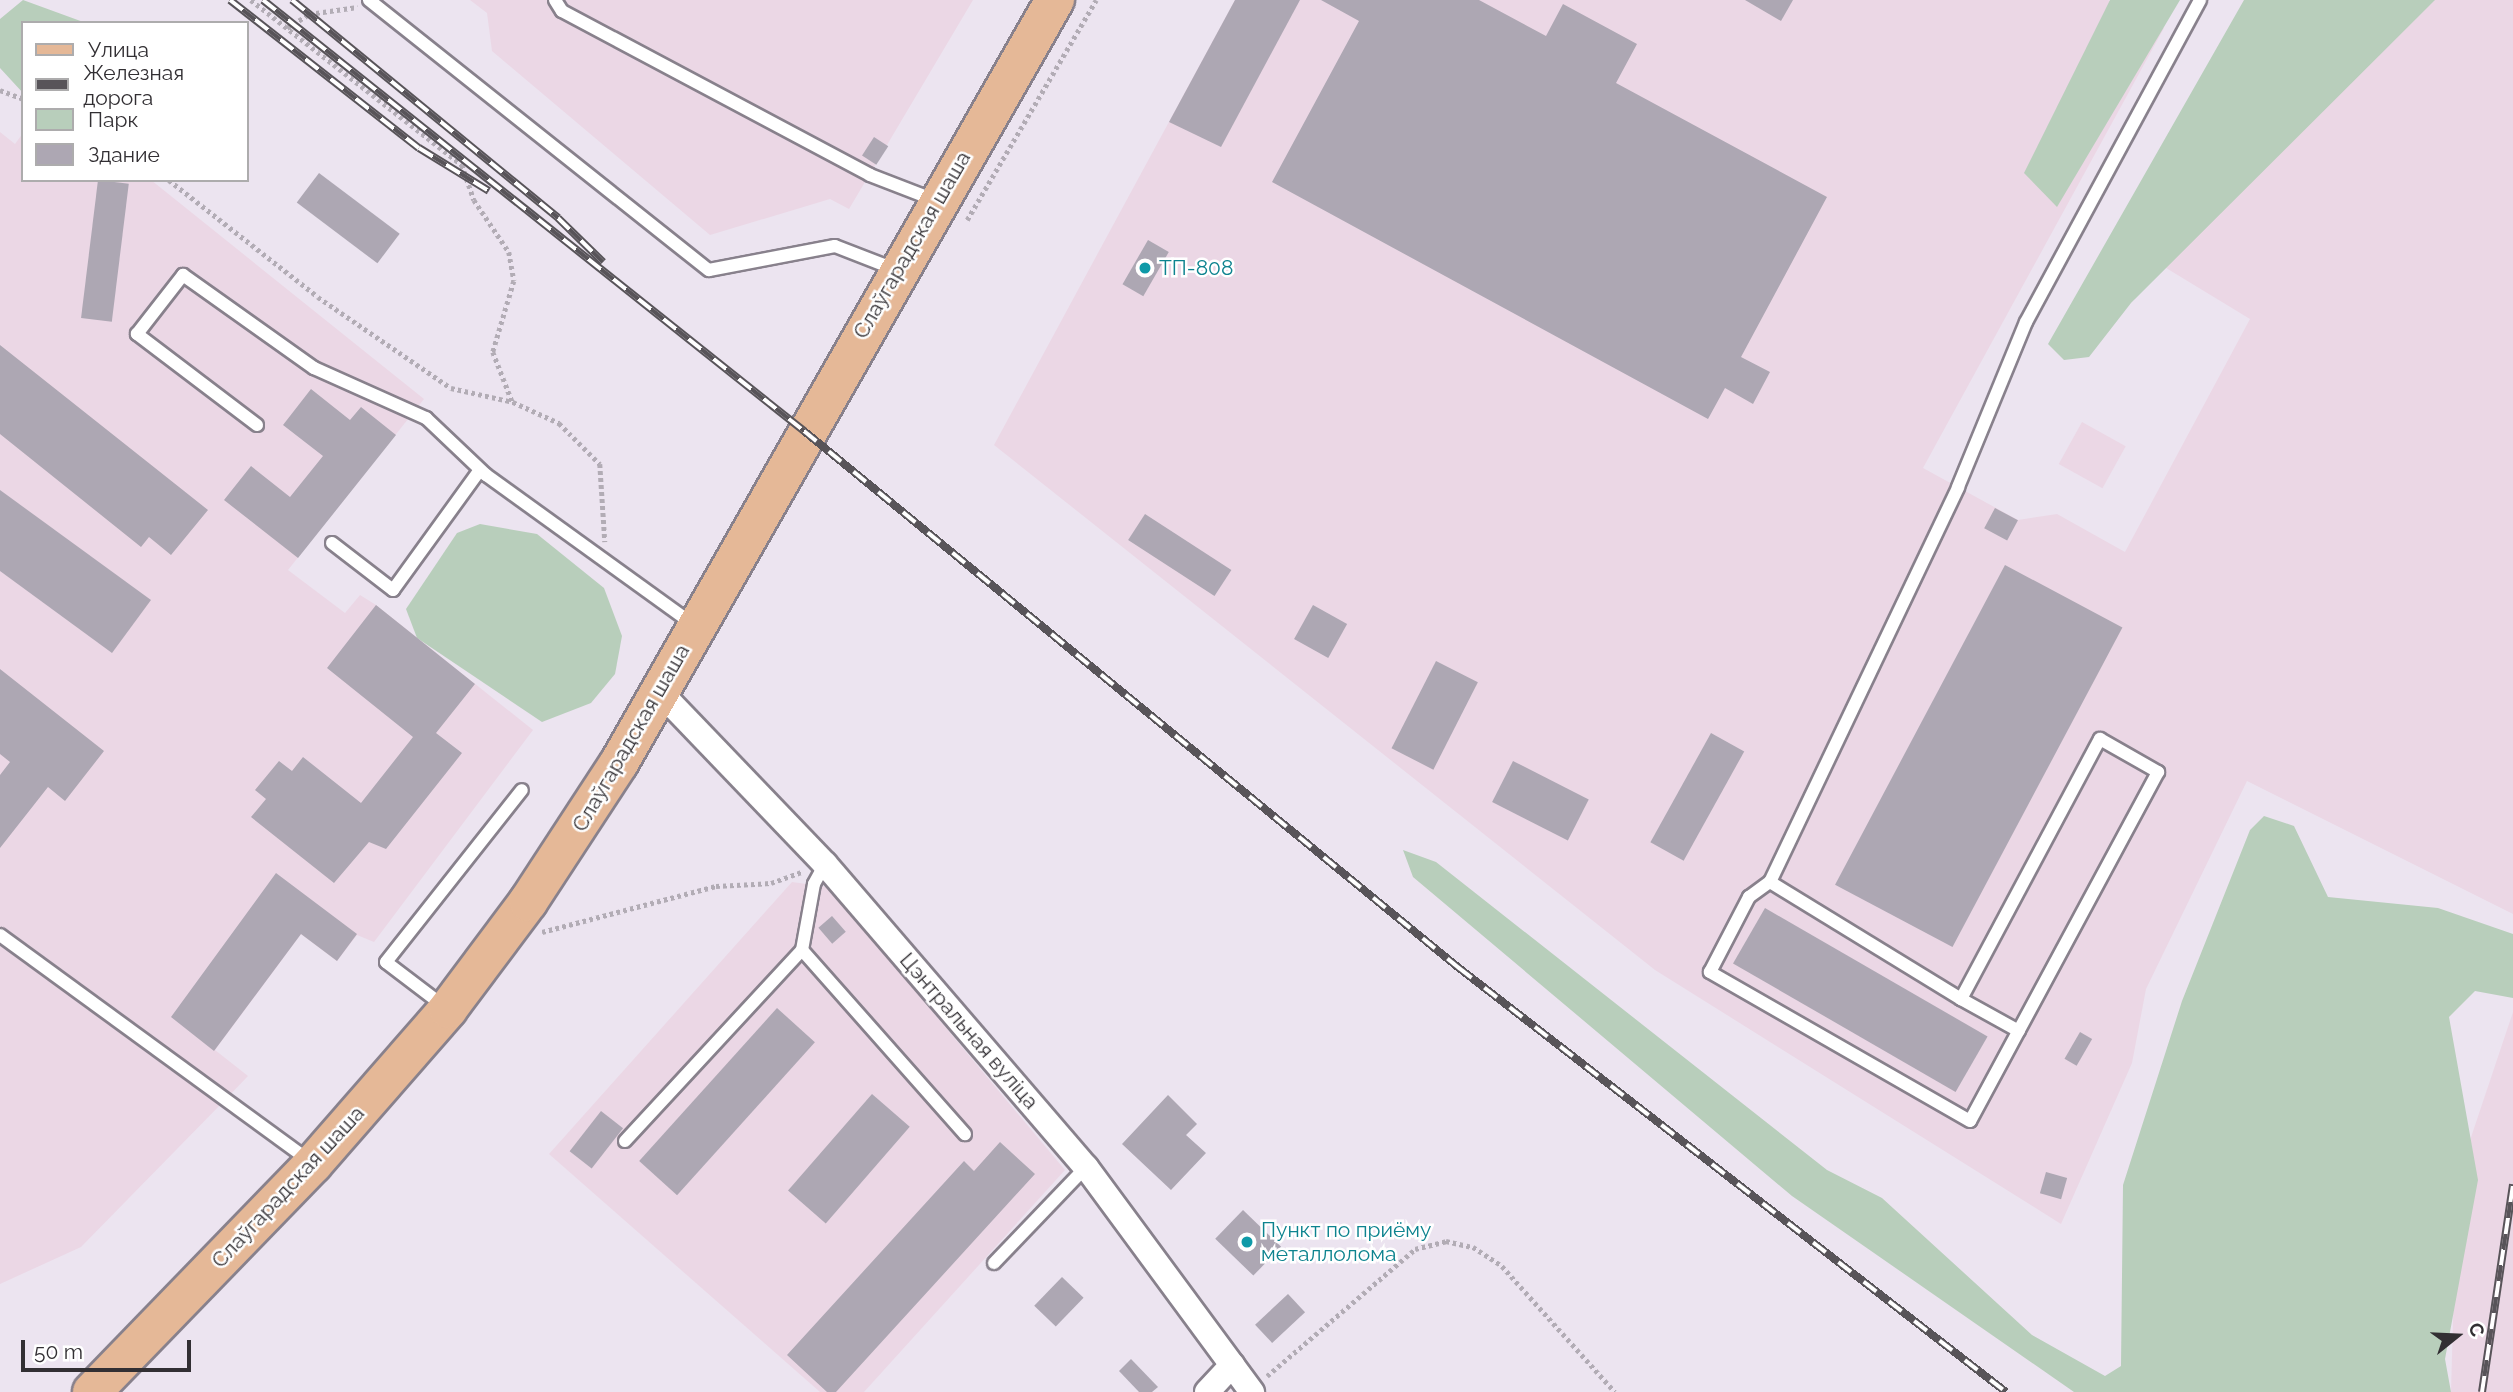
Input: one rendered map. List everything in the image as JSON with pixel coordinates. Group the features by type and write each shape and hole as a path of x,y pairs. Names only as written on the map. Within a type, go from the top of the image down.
{"main road":[{"name":"Слаўгарадская шаша","path":"92,1392 313,1164 448,1009 506,933 578,830 897,271 950,214 1055,0"}],"street":[{"name":"Цэнтральная вуліца","path":"659,691 825,864 1086,1167 1251,1391"},
{"path":"1207,1392 1232,1365"}],"lane":[{"path":"555,0 562,11 870,175 950,214"},
{"path":"1961,999 2100,739 2158,772 1970,1121 1710,972 1749,897 1770,883 1958,487 2026,322 2200,0"},
{"path":"372,3 709,270 835,246 897,271"},
{"path":"257,425 137,334 183,275 314,368 426,418 480,470 696,627"},
{"path":"332,542 393,590 480,470"},
{"path":"448,1009 386,962 522,790"},
{"path":"625,1141 802,950 814,884 825,864"},
{"path":"1770,883 1961,999 2019,1031"},
{"path":"0,935 313,1164"},
{"path":"802,950 965,1134"},
{"path":"994,1263 1086,1167"}],"path":[{"path":"251,0 462,165 474,200 509,252 514,281 493,352 513,402"},
{"path":"950,214 1096,0"},
{"path":"287,28 309,13 372,3"},
{"path":"0,90 21,98"},
{"path":"172,182 318,297 451,388 513,402 559,423 600,464 606,562"},
{"path":"506,933 561,931 716,886 771,883 825,864"},
{"path":"1251,1391 1415,1249 1446,1241 1473,1247 1502,1266 1615,1392"}],"shaded area":[{"path":"470,0 973,0 849,209 830,199 710,235 492,51 487,13"},
{"path":"1235,0 2108,0 2164,28 1923,468 2018,520 2057,514 2125,552 2250,319 2120,240 2245,0 2513,0 2513,914 2247,781 2146,989 2132,1063 2061,1224 1655,970 994,445"},
{"path":"0,132 15,144 21,136 21,182 153,182 424,399 288,570 345,613 360,595 376,605 533,730 374,942 357,935 337,961 301,934 215,1050 248,1076 224,1101 81,1247 0,1284"},
{"path":"2082,422 2126,446 2102,488 2059,464"},
{"path":"792,882 828,887 1065,1170 864,1392 820,1392 549,1154"},
{"path":"2513,1012 2513,1392 2451,1392 2457,1179"}],"green space":[{"path":"23,0 81,21 21,21 21,91 0,68 0,19"},
{"path":"2110,0 2180,0 2057,207 2024,173"},
{"path":"2244,0 2435,0 2131,303 2089,357 2064,360 2048,344"},
{"path":"480,524 537,534 604,588 622,636 615,674 591,703 542,722 417,638 406,609 457,533"},
{"path":"2264,816 2294,826 2328,897 2438,908 2513,934 2513,998 2475,991 2449,1017 2478,1180 2445,1359 2451,1392 2074,1392 1792,1196 1413,877 1403,850 1436,862 1827,1170 1882,1198 2032,1335 2105,1376 2121,1366 2123,1185 2182,1001 2250,830"}],"building":[{"path":"1235,0 1300,0 1221,147 1169,122"},
{"path":"1321,0 1479,0 1546,36 1563,4 1637,44 1616,83 1827,197 1741,357 1770,372 1753,404 1725,388 1708,419 1272,182 1359,21"},
{"path":"1745,0 1793,0 1781,21"},
{"path":"874,137 888,146 876,165 862,155"},
{"path":"319,173 400,234 377,263 297,203"},
{"path":"98,182 129,184 112,322 81,318"},
{"name":"ТП-808","path":"1148,240 1169,252 1143,296 1122,284"},
{"path":"0,345 208,510 171,555 149,537 141,547 0,434"},
{"path":"311,389 350,420 361,407 396,435 298,558 224,500 251,466 290,497 323,456 283,425"},
{"path":"0,490 151,600 112,653 0,571"},
{"path":"1995,508 2018,520 2007,541 1984,528"},
{"path":"1145,514 1231,570 1214,596 1128,540"},
{"path":"2005,565 2122,627 1952,947 1835,885"},
{"path":"376,605 475,684 436,733 462,753 386,849 369,842 334,883 251,817 266,799 255,790 279,761 292,771 303,757 361,803 413,737 327,668"},
{"path":"1313,605 1347,624 1328,658 1294,639"},
{"path":"1436,661 1478,682 1433,770 1392,748"},
{"path":"0,669 104,751 65,801 48,787 0,848 0,775 10,762 0,754"},
{"path":"1711,733 1744,751 1684,861 1650,842"},
{"path":"1513,761 1589,800 1568,841 1492,802"},
{"path":"276,873 357,934 337,961 301,934 214,1051 171,1017"},
{"path":"1765,908 1988,1036 1956,1092 1733,963"},
{"path":"832,916 846,932 832,944 818,928"},
{"path":"777,1008 815,1042 677,1195 639,1161"},
{"path":"2080,1032 2092,1039 2077,1066 2064,1059"},
{"path":"872,1094 910,1127 826,1223 788,1191"},
{"path":"1168,1095 1197,1124 1186,1135 1206,1153 1171,1190 1122,1144"},
{"path":"601,1111 623,1128 592,1168 570,1151"},
{"path":"1000,1142 1035,1174 836,1392 827,1392 787,1355 964,1161 974,1171"},
{"path":"2046,1172 2067,1178 2061,1199 2040,1193"},
{"name":"Пункт по приёму металлолома","path":"1243,1210 1281,1247 1253,1276 1215,1239"},
{"path":"1062,1277 1084,1298 1056,1327 1034,1306"},
{"path":"1288,1294 1305,1312 1272,1343 1255,1325"},
{"path":"1131,1359 1158,1387 1152,1392 1139,1392 1119,1371"}],"railway":[{"path":"230,0 419,148 489,191"},
{"path":"263,0 804,431 1459,968 2006,1392"},
{"path":"292,0 558,218 603,262"},
{"path":"2482,1392 2513,1184"}],"place":[{"name":"ТП-808","path":"1145,268"},
{"name":"Пункт по приёму металлолома","path":"1247,1242"}]}
